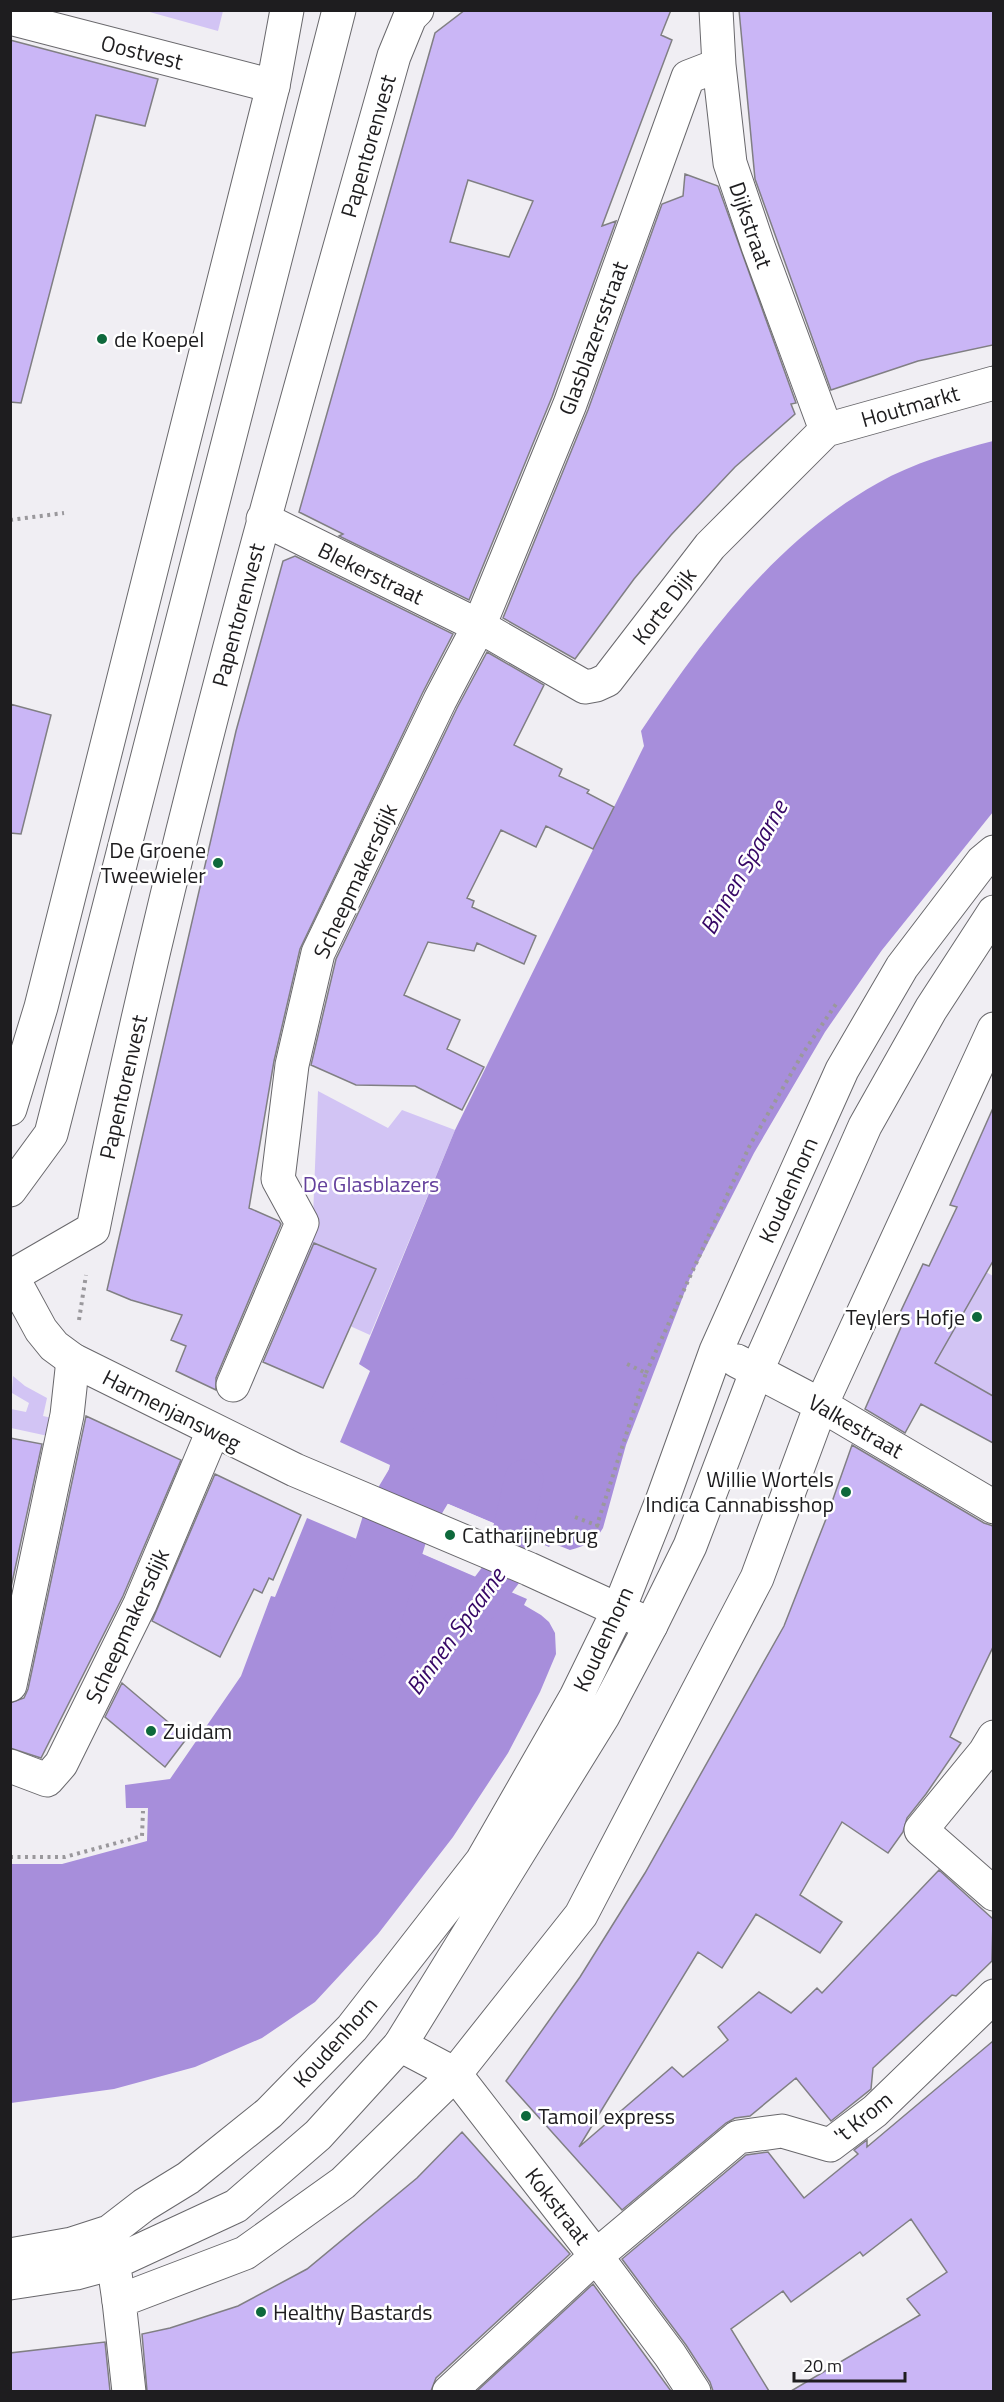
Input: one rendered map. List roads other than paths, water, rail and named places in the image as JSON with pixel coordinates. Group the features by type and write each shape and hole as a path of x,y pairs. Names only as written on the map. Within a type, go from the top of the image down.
{"street":[{"path":"10,1109 41,1007 273,86 286,10"},
{"path":"10,1190 51,1134 339,10"},
{"name":"Papentorenvest","path":"11,1276 93,1229 111,1136 184,823 263,519 394,56 410,17 417,10"},
{"name":"Dijkstraat","path":"716,10 719,64 730,163 826,430"},
{"name":"Oostvest","path":"10,18 273,86"},
{"name":"Glasblazersstraat","path":"479,626 570,404 688,77 719,64"},
{"name":"Houtmarkt","path":"826,430 993,383"},
{"name":"Korte Dijk","path":"479,626 585,687 596,686 607,680 710,546 826,430"},
{"name":"Blekerstraat","path":"263,519 479,626"},
{"name":"Scheepmakersdijk","path":"234,1385 302,1223 278,1179 292,1065 318,953 440,700 479,626"},
{"name":"Koudenhorn","path":"111,2248 144,2205 188,2178 269,2114 352,2028 482,1861 576,1697 619,1609 662,1501 716,1351 842,1070 902,967 982,862 993,852"},
{"name":"Koudenhorn","path":"10,2283 76,2273 111,2248 236,2205 318,2135 400,2045 603,1716 651,1625 690,1546 757,1370 865,1126 931,1009 993,912"},
{"path":"120,2301 244,2253 343,2183 455,2074 581,1915 691,1709 757,1578 821,1405 993,1029"},
{"name":"Harmenjansweg","path":"11,1276 42,1330 54,1346 73,1360 295,1470 619,1609"},
{"name":"Valkestraat","path":"716,1351 757,1370 821,1405 993,1507"},
{"path":"10,1685 67,1415 73,1360"},
{"name":"Scheepmakersdijk","path":"10,1766 47,1780 61,1764 140,1605 213,1431"},
{"path":"619,1609 651,1625"},
{"path":"993,1737 985,1752 921,1830 993,1894"},
{"name":"'t Krom","path":"596,2256 738,2137 782,2131 830,2145 875,2111 993,1996"},
{"name":"Kokstraat","path":"352,2028 400,2045 455,2074 596,2256 694,2391"},
{"name":"Koudenhorn","path":"10,2255 72,2244 111,2248"},
{"path":"111,2248 120,2301 129,2391"},
{"path":"449,2391 596,2256"}],"water":[{"path":"993,441 993,812 882,950 825,1032 754,1153 690,1278 626,1445 603,1528 593,1540 580,1547 570,1550 552,1543 549,1547 387,1478 390,1465 340,1442 370,1371 359,1364 455,1130 644,746 641,731 717,626 775,561 807,532 841,506 905,469"},
{"path":"307,1518 359,1540 365,1529 527,1599 524,1605 549,1622 555,1633 556,1654 540,1692 508,1753 453,1837 378,1934 315,2002 262,2038 195,2067 114,2089 11,2103 11,1864 62,1864 147,1841 148,1808 126,1808 125,1785 170,1779 241,1676 271,1596 275,1597"}],"waterway":[{"name":"Binnen Spaarne","path":"364,1628 396,1524 463,1412"},
{"name":"Binnen Spaarne","path":"462,1626 503,1572 524,1479"}],"place":[{"name":"de Koepel","path":"102,339"},
{"name":"De Groene Tweewieler","path":"218,863"},
{"name":"Teylers Hofje","path":"977,1317"},
{"name":"Willie Wortels Indica Cannabisshop","path":"846,1492"},
{"name":"Catharijnebrug","path":"450,1535"},
{"name":"Zuidam","path":"151,1731"},
{"name":"Tamoil express","path":"526,2116"},
{"name":"Healthy Bastards","path":"261,2312"}],"park label":[{"name":"De Glasblazers","path":"371,1184"}]}
